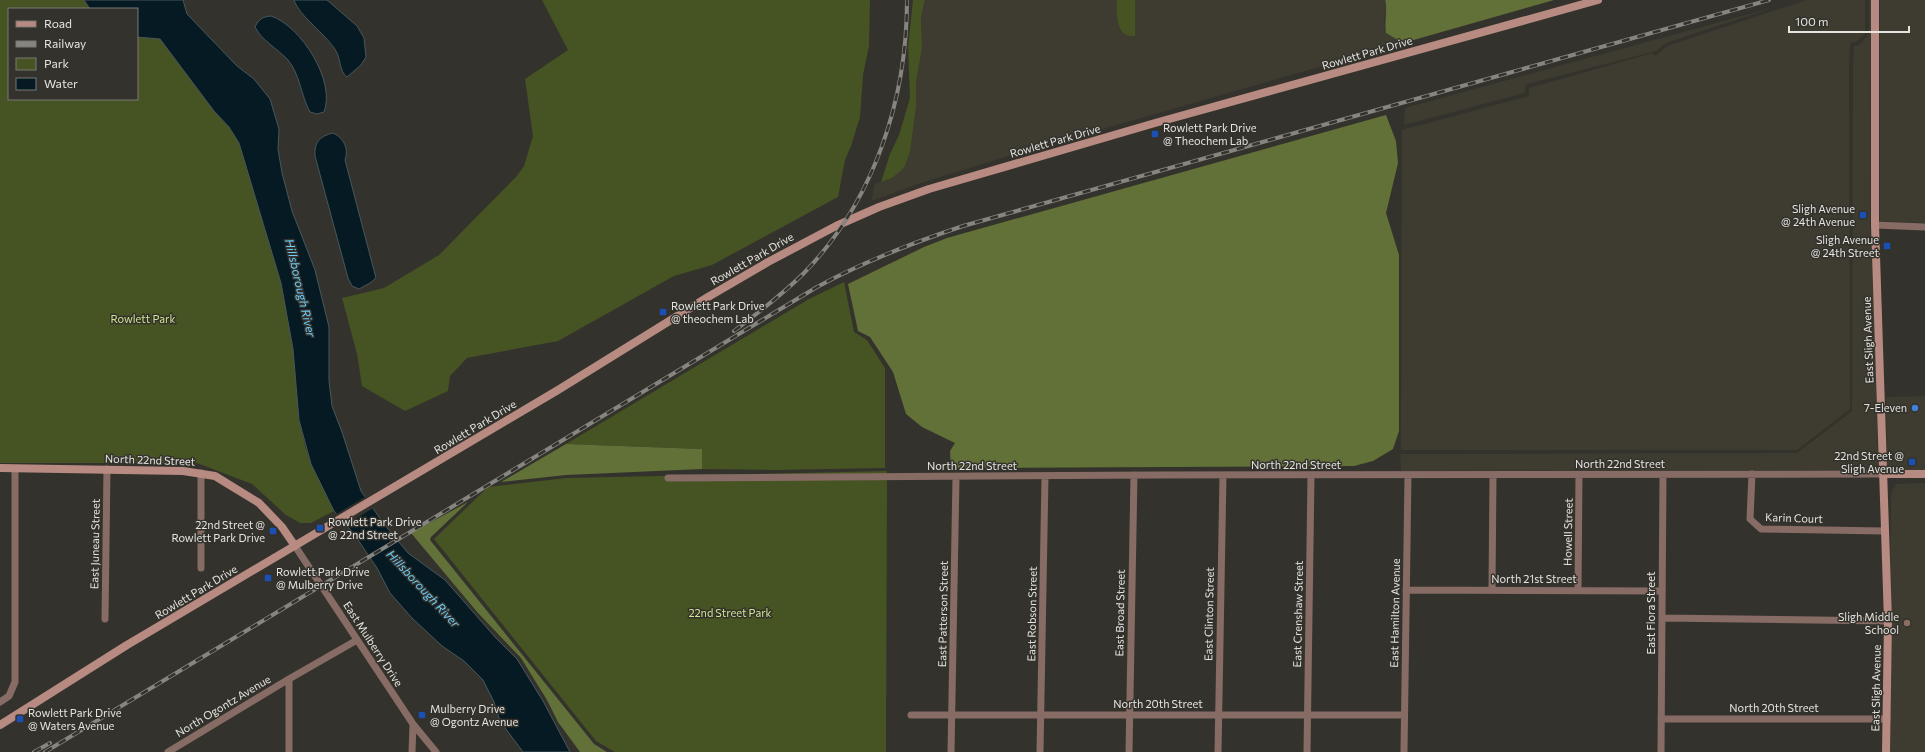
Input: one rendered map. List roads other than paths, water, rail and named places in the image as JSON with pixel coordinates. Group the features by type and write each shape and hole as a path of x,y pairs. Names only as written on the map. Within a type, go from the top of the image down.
{"street":[{"name":"Rowlett Park Drive","path":"0,726 127,645 378,498 768,262 836,226 879,207 929,189 1155,123 1598,0"},
{"name":"East Sligh Avenue","path":"1875,0 1875,226 1888,621 1886,752"},
{"path":"1875,226 1925,227"},
{"name":"North 22nd Street","path":"0,468 183,471 215,476 259,503 282,527 295,546"},
{"path":"0,702 9,696 15,682 15,469"},
{"name":"East Juneau Street","path":"105,620 107,470"},
{"path":"200,474 200,568"},
{"name":"Karin Court","path":"1752,474 1750,519 1762,529 1884,531"},
{"name":"North 22nd Street","path":"668,478 1045,477 1134,475 1312,476 1925,474"},
{"name":"East Broad Street","path":"1129,752 1134,475"},
{"name":"East Hamilton Avenue","path":"1404,752 1408,475"},
{"path":"1492,590 1493,475"},
{"name":"Howell Street","path":"1578,590 1579,475"},
{"name":"East Flora Street","path":"1661,752 1663,475"},
{"name":"East Clinton Street","path":"1218,752 1223,476"},
{"name":"East Crenshaw Street","path":"1307,752 1312,476"},
{"name":"East Patterson Street","path":"951,752 956,477"},
{"name":"East Robson Street","path":"1040,752 1045,477"},
{"name":"East Mulberry Drive","path":"295,546 413,724 436,752"},
{"name":"North 21st Street","path":"1406,590 1662,591"},
{"path":"1662,618 1888,621"},
{"name":"North Ogontz Avenue","path":"168,752 357,640"},
{"path":"289,679 289,752"},
{"name":"North 20th Street","path":"911,715 1404,715"},
{"name":"North 20th Street","path":"1661,719 1887,719"},
{"path":"412,752 413,724"}],"water":[{"name":"Hillsborough River","path":"84,0 183,0 187,14 237,66 254,79 270,99 279,129 278,149 282,173 292,211 315,270 329,327 329,381 332,406 361,491 383,523 408,553 445,580 495,637 517,659 543,701 570,752 523,752 500,721 494,702 483,680 464,661 442,646 412,618 390,593 377,568 354,534 334,511 311,464 299,420 293,349 281,283 239,143 229,127 214,111 160,39 138,37 138,8 89,8"},
{"path":"294,0 327,0 357,26 364,38 366,57 361,65 347,77 341,68 339,58 332,45 301,12"},
{"path":"271,16 294,31 313,56 325,85 326,99 324,112 317,114 310,112 304,99 298,78 292,66 284,56 258,32 255,27 261,19"},
{"path":"333,133 337,135 345,144 345,160 376,278 359,289 352,286 348,278 315,156 317,143 319,140"}],"railway":[{"path":"734,331 779,296 804,273 829,245 850,214 882,147 893,111 901,74 907,0"},
{"path":"45,752 817,287 871,261 925,239 963,226 1769,0"},
{"path":"34,752 50,743"}],"place":[{"name":"Rowlett Park Drive @ Theochem Lab","path":"1155,134"},
{"name":"Sligh Avenue @ 24th Avenue","path":"1863,215"},
{"name":"Sligh Avenue @ 24th Street","path":"1887,246"},
{"name":"Rowlett Park Drive @ theochem Lab","path":"663,312"},
{"name":"7-Eleven","path":"1915,408"},
{"name":"22nd Street @ Sligh Avenue","path":"1912,462"},
{"name":"Rowlett Park Drive @ 22nd Street","path":"320,528"},
{"name":"22nd Street @ Rowlett Park Drive","path":"273,531"},
{"name":"Rowlett Park Drive @ Mulberry Drive","path":"268,578"},
{"name":"Sligh Middle School","path":"1907,623"},
{"name":"Mulberry Drive @ Ogontz Avenue","path":"422,715"},
{"name":"Rowlett Park Drive @ Waters Avenue","path":"20,719"}],"park label":[{"name":"Rowlett Park","path":"143,319"},
{"name":"22nd Street Park","path":"730,613"}]}
